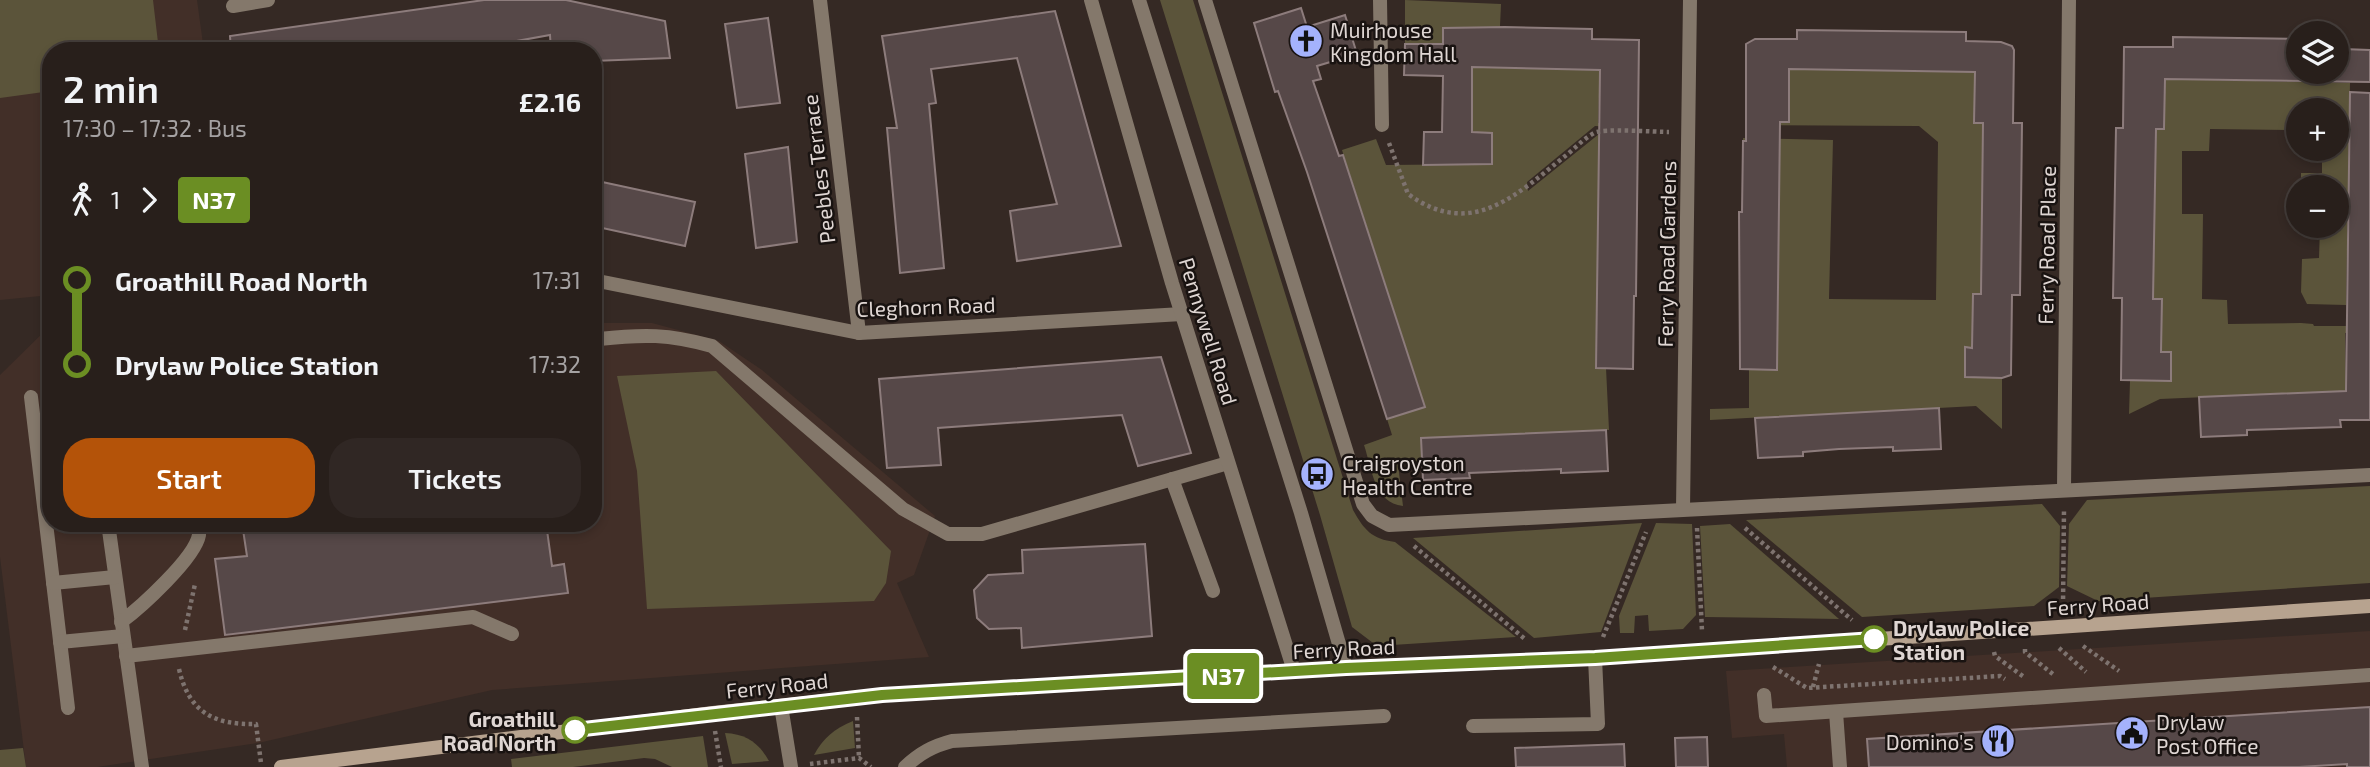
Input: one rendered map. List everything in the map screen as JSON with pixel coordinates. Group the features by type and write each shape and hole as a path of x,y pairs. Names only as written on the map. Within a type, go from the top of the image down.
{"main road":[{"name":"Ferry Road","path":"281,767 713,713 856,698 1346,668 1595,658 2370,606"}],"street":[{"path":"233,5 268,0"},
{"name":"Peebles Terrace","path":"820,0 859,333"},
{"name":"Pennywell Road","path":"1091,0 1182,314 1294,671"},
{"name":"Pennywell Road","path":"1139,0 1297,500 1346,668"},
{"path":"1205,0 1363,504 1372,516 1389,525 2370,475"},
{"path":"1380,0 1382,125"},
{"name":"Ferry Road Gardens","path":"1690,0 1690,509"},
{"name":"Ferry Road Place","path":"2064,489 2069,0"},
{"name":"Cleghorn Road","path":"602,282 859,333 1182,314"},
{"path":"602,340 640,335 679,337 712,346 903,509 948,534 982,534 1228,463"},
{"path":"31,397 42,490"},
{"path":"1172,479 1213,591"},
{"path":"47,532 68,708"},
{"path":"109,532 142,767"},
{"path":"60,642 122,629 184,560 199,537 199,532"},
{"path":"53,583 115,578"},
{"path":"127,656 473,617 512,634"},
{"path":"1474,726 1598,724 1595,658"},
{"path":"1764,695 1766,716 2370,675"},
{"path":"780,706 791,767"},
{"path":"1836,712 1840,767"},
{"path":"905,767 917,755 933,746 952,741 1384,716"}],"path":[{"path":"1382,125 1408,194 1438,210 1468,214 1491,209 1514,197 1596,131 1689,132"},
{"path":"2063,628 2064,489"},
{"path":"1690,509 1703,649"},
{"path":"1723,509 1874,639"},
{"path":"1595,658 1654,511"},
{"path":"1389,525 1527,641 1529,660"},
{"path":"2081,626 2082,645 2126,675 2115,676"},
{"path":"1993,632 1995,656 2031,682 2021,682"},
{"path":"1770,645 1773,668 1807,688 2000,676 2012,683"},
{"path":"2059,650 2092,677 2081,678"},
{"path":"2025,652 2060,680 2051,680"},
{"path":"1813,687 1819,666"},
{"path":"856,698 859,758"},
{"path":"713,713 721,767"},
{"path":"791,767 859,758 871,767"}],"shaded area":[{"path":"0,0 197,0 203,42 42,42 42,296 0,300"},
{"path":"0,0 153,0 158,42 42,42 42,92 0,98"},
{"path":"1160,0 1193,0 1353,510 1370,532 1380,539 1395,542 1516,637 1377,646 1352,627 1320,515"},
{"path":"1405,0 1501,4 1500,26 1505,27 1504,67 1600,70 1598,123 1637,124 1637,128 1595,126 1527,182 1528,191 1599,134 1637,134 1606,368 1609,430 1422,439 1422,461 1398,464 1403,506 1393,504 1380,492 1364,445 1392,435 1387,419 1425,406 1342,150 1376,139 1386,165 1492,164 1492,133 1472,132 1473,28 1444,28 1443,44 1405,44"},
{"path":"1789,69 1975,72 1974,122 1983,123 1981,294 1973,294 1972,348 1965,348 1965,376 2002,378 2002,429 1976,406 1710,420 1710,409 1749,408 1749,369 1777,369 1780,141 1743,141 1743,138 1833,140 1829,299 1936,300 1938,142 1919,126 1746,125 1746,122 1789,122"},
{"path":"2165,79 2286,82 2286,84 2350,83 2349,138 2349,98 2286,98 2286,130 2210,129 2209,151 2182,151 2182,214 2203,214 2202,299 2227,300 2228,324 2370,326 2370,332 2345,333 2346,391 2160,399 2129,414 2130,381 2171,380 2171,353 2161,352 2162,299 2153,299 2156,129 2164,128"},
{"path":"2322,161 2349,161 2348,175 2301,175 2322,173"},
{"path":"2320,238 2347,238 2346,305 2307,304 2301,292 2302,259 2319,258"},
{"path":"602,323 652,323 719,341 762,370 935,516 914,575 897,583 929,657 492,690 258,743 97,767 26,767 0,557 0,375 42,334 42,532 602,532"},
{"path":"716,371 891,551 886,583 874,601 647,609 637,471 617,376"},
{"path":"2370,486 2370,583 2098,601 2067,586 2069,524 2087,500"},
{"path":"2042,504 2060,526 2059,587 2034,606 1862,617 1746,520"},
{"path":"1642,523 1601,632 1534,638 1413,538"},
{"path":"1656,523 1692,524 1696,615 1683,629 1649,631 1648,615 1635,616 1634,633 1620,633 1619,616"},
{"path":"1730,524 1839,619 1705,617 1700,526"},
{"path":"2370,631 2370,767 1787,767 1784,734 1732,738 1726,671"},
{"path":"853,721 855,748 814,755 830,735"},
{"path":"725,733 739,735 751,741 769,761 732,764"},
{"path":"703,736 708,767 672,767 655,759 644,758 573,767 512,767 511,759"},
{"path":"23,748 26,767 0,767 0,750"}],"building":[{"path":"484,0 566,0 665,21 670,58 602,61 602,42 550,42 550,35 512,42 230,42 230,36"},
{"path":"1301,8 1307,27 1345,15 1357,54 1317,66 1321,79 1313,81 1339,156 1343,155 1425,407 1387,419 1307,172 1278,91 1275,92 1254,23"},
{"path":"1055,11 1121,246 1017,261 1010,211 1057,204 1017,58 931,69 936,103 929,104 944,268 900,273 887,128 897,128 882,36"},
{"path":"768,18 780,103 737,108 725,24"},
{"path":"1443,28 1592,29 1592,39 1639,40 1633,369 1596,368 1600,70 1472,67 1472,132 1492,133 1492,164 1423,165 1424,132 1442,132 1443,76 1404,75 1405,44 1443,44"},
{"path":"1797,30 1966,32 1966,41 2001,42 2012,46 2013,123 2022,123 2020,295 2012,295 2011,375 2002,378 1965,377 1965,347 1972,348 1973,294 1981,294 1983,123 1974,123 1975,72 1789,69 1789,122 1780,122 1777,370 1740,369 1739,212 1742,212 1743,141 1746,141 1746,44 1755,39 1797,39"},
{"path":"2173,37 2286,39 2286,81 2165,79 2164,129 2156,129 2153,299 2162,299 2161,352 2171,352 2171,381 2121,380 2122,298 2113,298 2116,128 2123,128 2124,47 2173,47"},
{"path":"2349,49 2370,50 2370,82 2349,82"},
{"path":"2350,92 2370,93 2370,420 2340,420 2341,427 2247,430 2247,435 2201,437 2199,397 2346,391"},
{"path":"788,147 797,242 756,248 745,154"},
{"path":"602,182 695,202 685,246 602,228"},
{"path":"1161,357 1191,453 1138,466 1122,415 938,428 941,465 887,468 879,379"},
{"path":"1939,408 1941,449 1839,449 1803,452 1803,456 1758,458 1755,418"},
{"path":"1606,430 1608,471 1561,473 1561,469 1469,473 1470,478 1423,480 1421,438"},
{"path":"243,532 547,532 552,566 564,564 568,593 225,635 215,559 247,556"},
{"path":"1145,544 1152,636 1022,648 1021,628 989,629 977,618 974,590 988,575 1023,573 1022,550"},
{"path":"2370,707 2370,767 2347,767 2347,764 2299,767 1869,767 1867,739"},
{"path":"1707,737 1708,767 1676,767 1675,738"},
{"path":"1624,744 1625,767 1516,767 1515,748"}],"bus line":[{"name":"N37","path":"575,730 882,695 1346,668 1595,658 1874,639"}],"place":[{"name":"Muirhouse Kingdom Hall","path":"1306,41"},
{"name":"Craigroyston Health Centre","path":"1317,474"},
{"name":"Drylaw Police Station","path":"1874,639"},
{"name":"Groathill Road North","path":"575,730"},
{"name":"Drylaw Post Office","path":"2132,733"},
{"name":"Domino's","path":"1998,741"}]}
